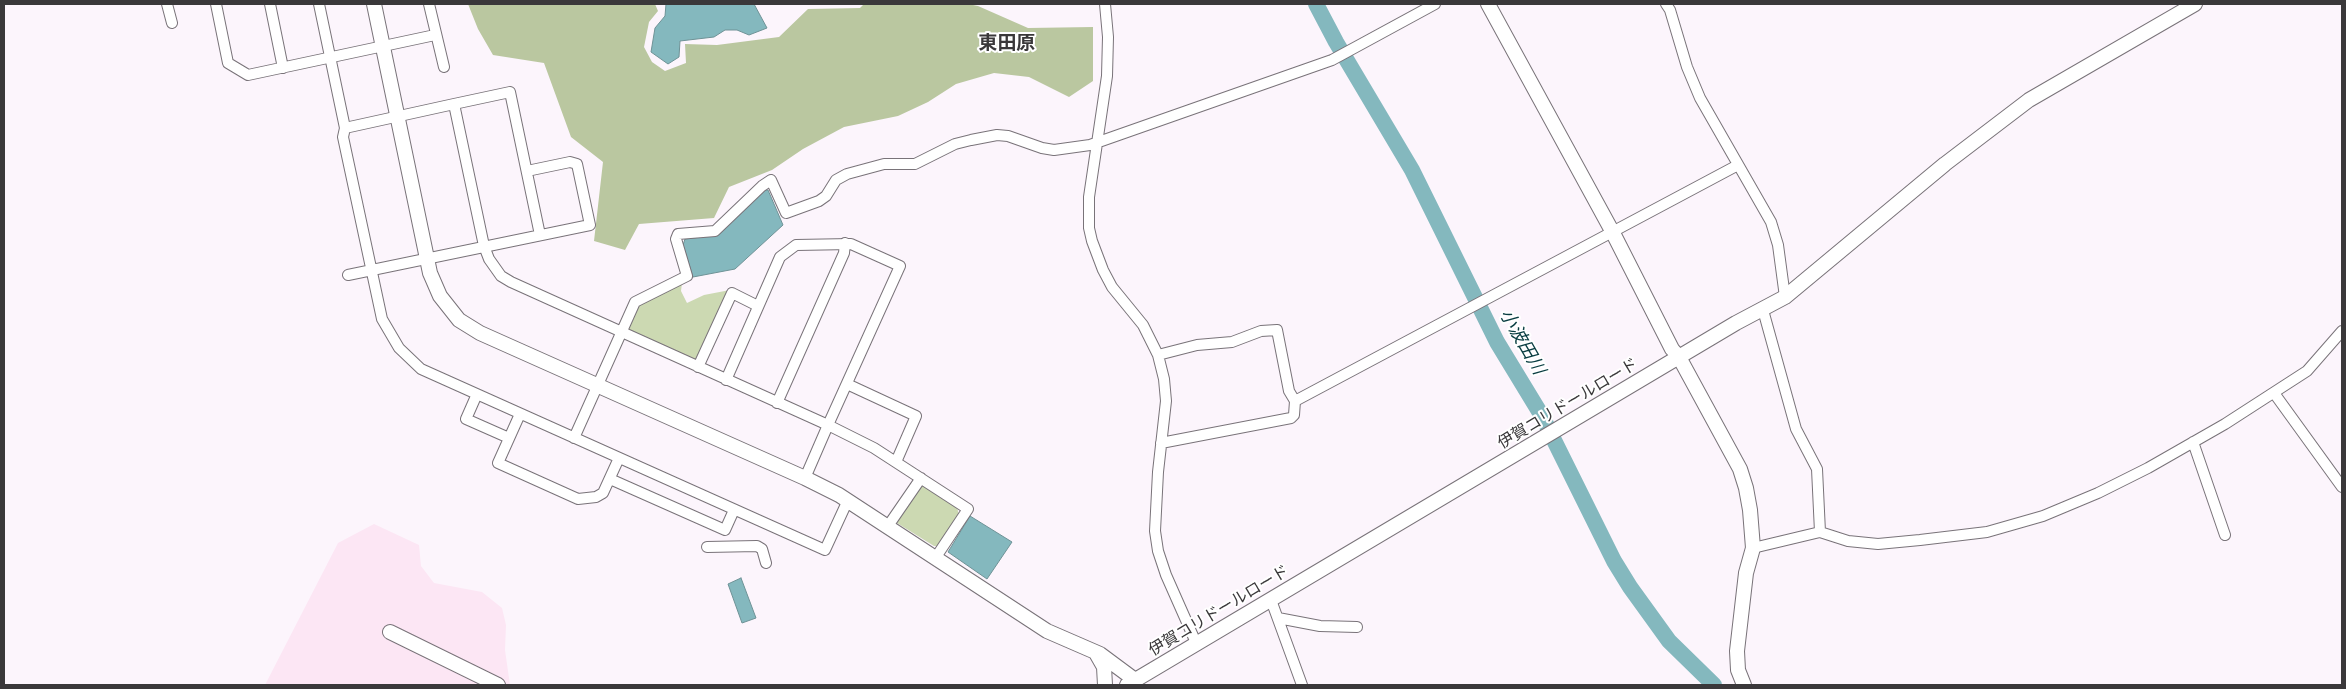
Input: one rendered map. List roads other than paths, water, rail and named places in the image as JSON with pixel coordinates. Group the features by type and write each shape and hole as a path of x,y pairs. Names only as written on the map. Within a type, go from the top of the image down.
{"street":[{"path":"167,4 172,23"},
{"path":"216,4 228,64 248,75 436,35"},
{"path":"270,4 283,68"},
{"path":"319,4 345,128 343,137 382,319 399,348 421,369 825,550 848,500"},
{"path":"374,4 427,259 435,288 449,309 465,324 805,478 848,500 1047,631 1093,651 1131,683"},
{"path":"429,4 444,66"},
{"path":"1105,4 1108,37 1107,76 1089,197 1092,241 1112,287 1139,319 1158,355 1166,392 1155,519 1158,550 1166,575 1198,645"},
{"path":"574,438 635,302 687,276 676,239 678,234 714,231 762,186 771,180 786,214 819,201 826,196 836,180 847,174 884,164 915,164 955,144 977,139 1002,135 1054,150 1090,145 1332,60 1435,4"},
{"path":"1488,4 1612,232 1672,349 1679,357 1740,470 1750,510 1753,548 1746,573 1737,651 1738,670 1744,685"},
{"path":"1666,4 1670,10 1695,88 1771,222 1778,245 1785,297"},
{"name":"伊賀コリドールロード","path":"1131,683 1543,440 1736,323 1785,297 1945,164 2029,100 2195,4"},
{"path":"345,128 510,92 540,235"},
{"path":"454,104 484,246 493,267 505,279 828,425 874,448 921,478 968,509 936,557"},
{"path":"348,275 590,225 578,168 573,162 527,171"},
{"path":"1295,401 1738,165"},
{"path":"777,403 844,253 845,243"},
{"path":"726,380 780,257 796,245 845,243 857,246 900,266 805,478"},
{"path":"698,367 732,293 758,306"},
{"path":"1763,310 1796,429 1817,469 1820,532"},
{"path":"1158,355 1198,345 1232,342 1261,331 1277,330 1289,391 1295,401 1294,415 1291,418 1161,443"},
{"path":"1753,548 1820,532 1848,542 1878,544 1987,532 2043,516 2098,493 2148,468 2274,393 2316,362 2342,331"},
{"path":"847,384 916,416 896,462"},
{"path":"2274,393 2342,486"},
{"path":"477,394 466,419 509,438"},
{"path":"520,414 498,463 578,499 596,497 603,493 618,458"},
{"path":"2193,442 2225,535"},
{"path":"888,526 921,478"},
{"path":"610,479 725,530"},
{"path":"734,510 725,530 712,546 757,546 762,549 766,563"},
{"path":"1270,600 1302,685"},
{"path":"1278,618 1320,626 1357,627"},
{"path":"390,632 498,685"},
{"path":"1093,651 1101,659 1104,667 1105,685"}],"water":[{"path":"666,4 754,4 767,28 749,35 737,30 725,30 714,37 680,41 679,57 668,64 651,52 655,28 665,16"},
{"path":"764,190 768,190 783,225 735,269 693,277 683,245 685,239 717,235"},
{"path":"970,516 1012,542 987,579 948,552"},
{"path":"741,578 756,618 742,623 728,584"}],"waterway":[{"name":"小波田川","path":"1316,4 1336,42 1412,170 1497,342 1542,416 1614,561 1630,587 1669,641 1714,685"}],"district":[{"name":"東田原","path":"1007,44"}]}
